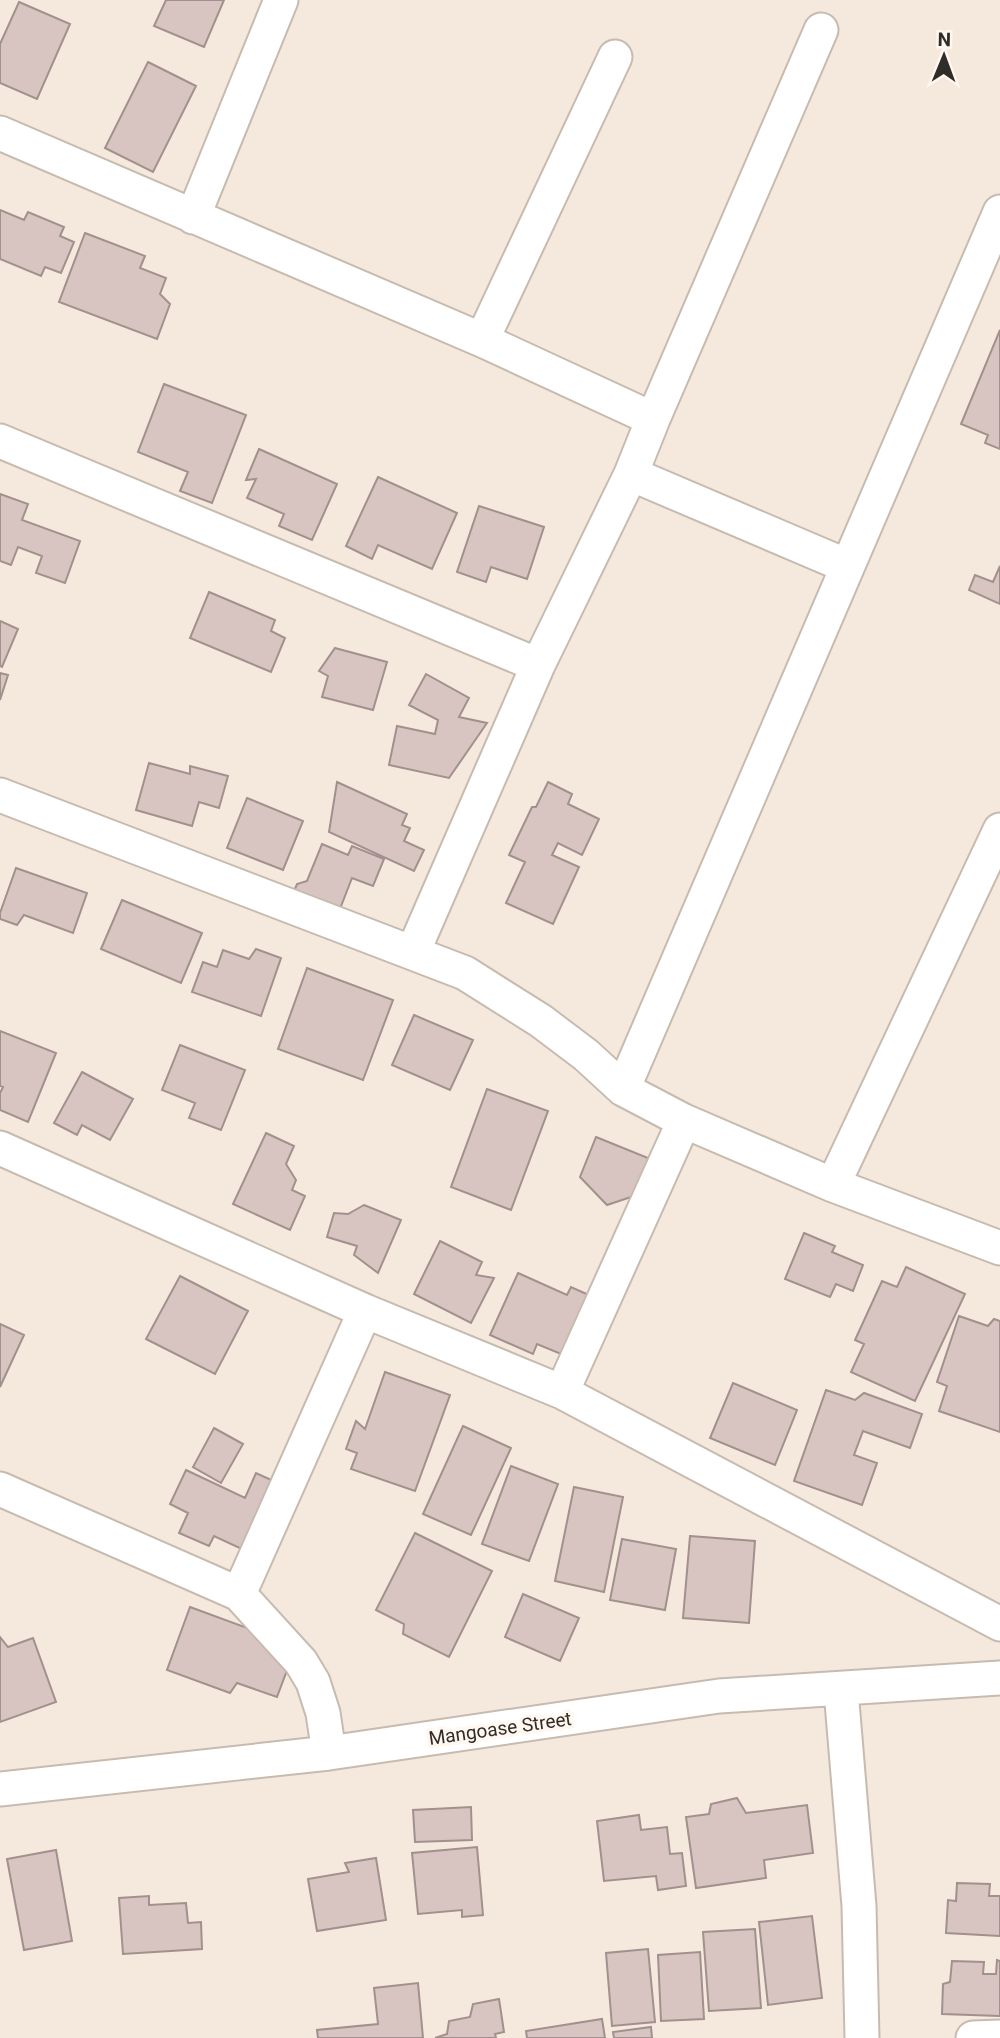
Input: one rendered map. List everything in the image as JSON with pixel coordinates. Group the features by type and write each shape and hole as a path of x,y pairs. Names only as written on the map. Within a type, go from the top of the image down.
{"street":[{"path":"193,217 281,0"},
{"path":"412,952 538,665 631,474 821,30"},
{"path":"482,340 615,57"},
{"path":"0,133 482,340 653,419"},
{"path":"623,1089 1000,212"},
{"path":"0,440 538,665"},
{"path":"631,474 847,566"},
{"path":"0,795 465,973 541,1021 586,1055 623,1089 684,1121 833,1185 1000,1248"},
{"path":"833,1185 1000,830"},
{"path":"562,1392 684,1121"},
{"path":"0,1148 365,1311 562,1392 1000,1624"},
{"path":"239,1594 365,1311"},
{"path":"0,1489 239,1594 302,1662 323,1713 329,1753"},
{"name":"Mangoase Street","path":"0,1789 329,1753 719,1696 1000,1678"},
{"path":"842,1689 859,1906 862,2038"},
{"path":"973,2038 1000,2037"}],"building":[{"path":"166,0 224,0 204,47 154,26"},
{"path":"19,2 70,24 37,99 0,83 0,44"},
{"path":"148,62 196,86 153,172 105,148"},
{"path":"0,210 24,220 28,212 64,227 60,236 74,242 61,273 45,267 41,276 0,259"},
{"path":"85,233 145,256 140,268 166,278 160,294 170,304 157,339 59,302"},
{"path":"1000,330 1000,449 985,443 988,435 961,424"},
{"path":"164,384 246,415 212,503 180,491 188,472 138,452"},
{"path":"259,449 337,484 312,540 279,526 284,514 247,498 256,479 246,480"},
{"path":"378,477 457,513 432,569 378,545 372,559 346,546"},
{"path":"0,494 28,504 22,520 80,541 65,583 36,573 42,556 18,547 11,565 0,561"},
{"path":"479,506 544,527 527,579 491,567 486,582 457,572"},
{"path":"1000,566 1000,604 969,590 975,575 993,582"},
{"path":"209,592 275,620 271,631 285,638 271,672 190,638"},
{"path":"0,621 18,629 2,667 0,666"},
{"path":"335,648 387,662 373,710 322,697 328,676 319,671"},
{"path":"0,673 8,675 0,700"},
{"path":"426,674 469,698 459,717 487,723 449,778 389,765 397,726 435,734 438,720 409,705"},
{"path":"149,763 190,774 190,766 228,776 219,808 199,802 192,826 136,810"},
{"path":"337,782 407,814 402,825 410,828 404,841 424,850 414,871 329,832"},
{"path":"548,782 572,794 568,804 599,819 582,855 558,843 552,855 579,867 553,924 506,903 525,862 509,855 532,807 536,807"},
{"path":"247,798 303,821 283,870 227,848"},
{"path":"322,844 348,855 352,846 384,859 373,886 352,878 338,914 292,896 297,884 307,881"},
{"path":"16,868 87,893 73,933 24,915 17,925 0,919"},
{"path":"122,900 202,933 181,983 101,949"},
{"path":"256,949 281,958 261,1016 192,992 203,962 217,967 223,950 249,959"},
{"path":"307,968 393,1000 363,1080 278,1049"},
{"path":"414,1015 473,1040 450,1090 392,1065"},
{"path":"0,1031 56,1053 28,1122 0,1110 0,1093 3,1087 0,1086"},
{"path":"180,1045 245,1070 221,1130 189,1118 195,1103 162,1090"},
{"path":"82,1072 133,1099 110,1140 82,1125 77,1135 54,1123"},
{"path":"487,1089 548,1111 511,1210 451,1187"},
{"path":"266,1133 294,1146 286,1164 296,1180 292,1190 305,1196 290,1230 233,1204"},
{"path":"596,1137 653,1160 640,1194 607,1205 580,1177"},
{"path":"364,1205 401,1220 378,1273 354,1255 357,1246 327,1237 334,1213 348,1214"},
{"path":"804,1233 835,1246 832,1252 863,1265 853,1291 836,1284 830,1297 785,1279"},
{"path":"440,1241 482,1262 476,1275 494,1278 471,1323 414,1294"},
{"path":"906,1267 965,1294 915,1401 851,1372 864,1344 855,1340 882,1281 897,1287"},
{"path":"518,1273 567,1295 571,1287 600,1300 566,1356 537,1344 533,1354 490,1335"},
{"path":"180,1276 248,1311 215,1374 146,1339"},
{"path":"959,1316 988,1326 994,1319 1000,1321 1000,1432 939,1411 947,1386 937,1382"},
{"path":"0,1324 24,1335 0,1387"},
{"path":"385,1372 450,1395 415,1491 351,1469 357,1453 346,1449 356,1421 365,1429"},
{"path":"733,1383 797,1410 775,1465 710,1438"},
{"path":"826,1390 855,1400 864,1393 922,1414 910,1448 863,1431 854,1455 877,1463 862,1505 794,1481"},
{"path":"463,1426 511,1448 471,1535 423,1514"},
{"path":"214,1428 243,1444 221,1483 193,1467"},
{"path":"511,1466 558,1484 529,1561 482,1544"},
{"path":"186,1470 245,1498 256,1473 278,1483 246,1551 214,1536 209,1546 179,1533 188,1513 170,1504"},
{"path":"574,1487 623,1497 604,1592 555,1581"},
{"path":"415,1533 492,1571 449,1657 403,1634 404,1624 376,1610"},
{"path":"690,1536 755,1541 749,1623 683,1618"},
{"path":"622,1539 676,1549 665,1610 610,1600"},
{"path":"523,1594 579,1618 560,1661 505,1637"},
{"path":"190,1607 296,1646 277,1697 237,1683 230,1693 167,1670"},
{"path":"0,1637 8,1647 33,1638 56,1702 0,1722"},
{"path":"737,1798 746,1813 807,1805 813,1853 764,1860 766,1878 696,1888 686,1817 709,1814 711,1804"},
{"path":"471,1807 472,1840 415,1842 413,1810"},
{"path":"639,1815 641,1830 667,1827 670,1854 682,1853 686,1886 658,1890 656,1876 604,1881 597,1821"},
{"path":"477,1847 483,1915 462,1917 462,1910 418,1914 412,1853"},
{"path":"56,1850 72,1941 24,1950 7,1859"},
{"path":"376,1858 386,1920 317,1931 308,1879 349,1872 345,1863"},
{"path":"957,1883 990,1884 989,1896 1000,1896 1000,1936 946,1933 948,1900 956,1901"},
{"path":"149,1896 149,1905 186,1903 188,1923 201,1922 202,1949 123,1954 119,1898"},
{"path":"812,1916 822,1998 768,2005 759,1922"},
{"path":"755,1929 761,2008 709,2011 703,1932"},
{"path":"648,1949 655,2022 612,2026 606,1953"},
{"path":"700,1952 704,2019 661,2021 658,1955"},
{"path":"997,1960 1000,1961 1000,2016 942,2014 943,1984 950,1982 952,1961 984,1962 983,1974 996,1974"},
{"path":"418,1983 423,2038 318,2038 317,2030 378,2024 374,1988"},
{"path":"499,1999 504,2032 495,2034 496,2038 435,2038 447,2034 449,2021 470,2017 473,2004"},
{"path":"602,2019 605,2038 527,2038 526,2031"},
{"path":"651,2027 652,2038 614,2038 613,2032"}]}
